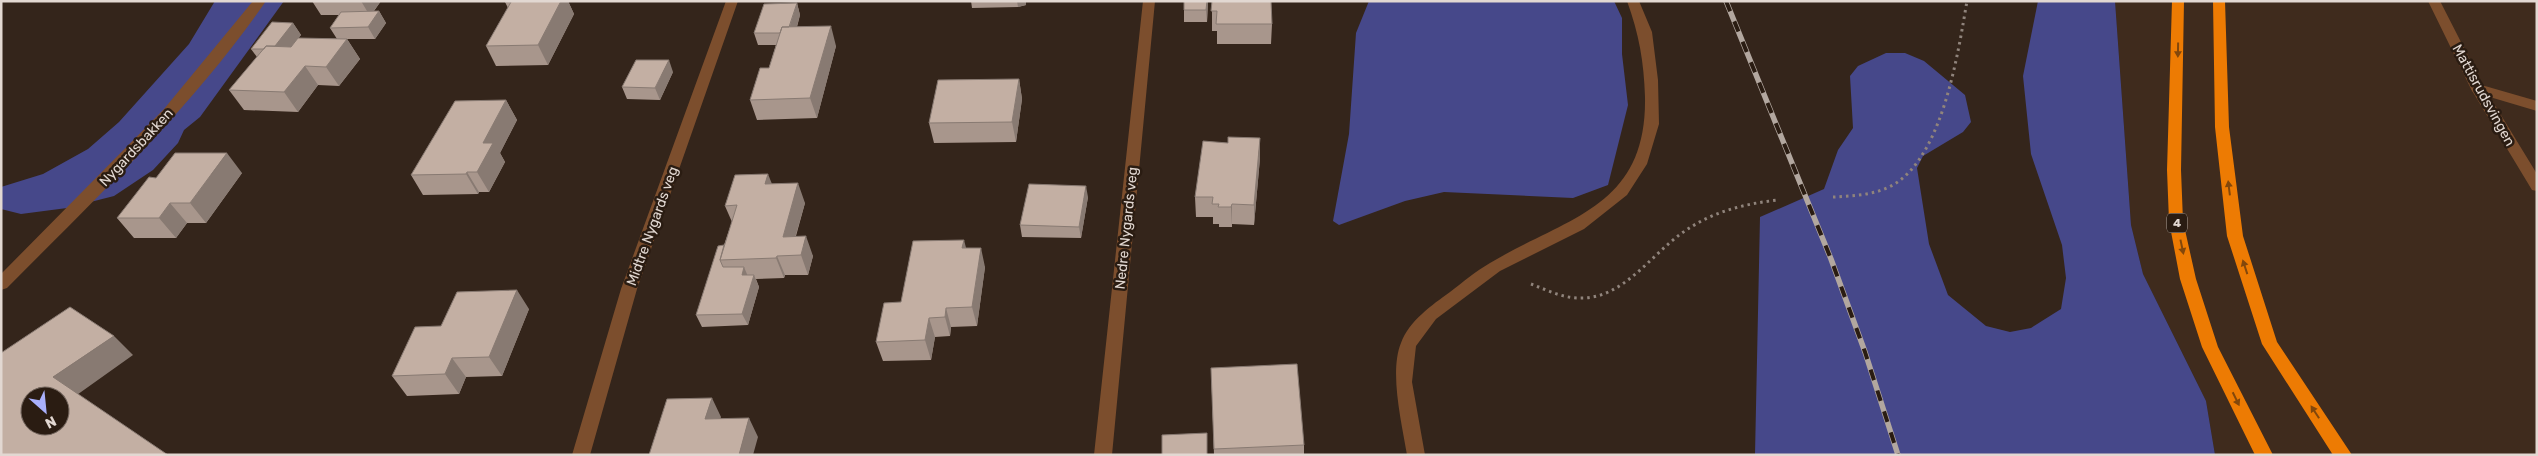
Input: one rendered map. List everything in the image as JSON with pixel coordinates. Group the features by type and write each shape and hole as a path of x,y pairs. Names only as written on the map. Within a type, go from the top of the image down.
{"highway":[{"name":"4","path":"2178,1 2174,170 2176,221 2188,279 2210,346 2264,455"},
{"path":"2219,1 2222,127 2235,236 2270,344 2343,455"}],"street":[{"name":"Nygardsbakken","path":"1,284 123,162 186,94 260,1"},
{"name":"Midtre Nygards veg","path":"581,455 629,289 732,1"},
{"name":"Nedre Nygards veg","path":"1102,455 1149,1"},
{"path":"1416,455 1404,382 1408,344 1430,316 1495,267 1579,225 1622,191 1640,164 1652,124 1651,80 1645,32 1633,1"},
{"name":"Mattisrudsvingen","path":"2434,1 2478,88 2537,186"},
{"path":"2478,88 2537,106"}],"path":[{"path":"1833,197 1863,194 1898,182 1922,156 1938,120 1958,57 1966,1"},
{"path":"1495,267 1538,287 1569,298 1593,297 1612,292 1629,281 1681,233 1700,222 1740,204 1778,200"}],"shaded area":[{"path":"215,1 284,1 200,117 184,130 178,143 153,170 114,196 67,208 21,214 1,209 1,187 43,174 88,149 119,122 189,44"},
{"path":"1369,1 1614,1 1622,18 1622,54 1628,105 1608,185 1573,198 1444,192 1405,201 1339,225 1333,221 1349,134 1356,33"},
{"path":"2038,1 2115,1 2131,225 2143,274 2206,401 2215,455 1755,455 1760,217 1824,189 1838,150 1853,128 1850,76 1858,66 1886,53 1905,53 1924,61 1965,95 1971,122 1963,132 1923,156 1917,168 1929,244 1948,295 1986,326 2010,332 2031,328 2061,309 2066,278 2062,245 2031,154 2023,76"},
{"path":"2115,1 2537,1 2537,455 2215,455 2206,401 2143,274 2131,225"}],"building":[{"path":"505,1 561,1 538,45 486,46 511,2"},
{"path":"1184,1 1207,1 1206,10 1184,10"},
{"path":"1212,1 1271,1 1272,24 1216,24 1217,11 1211,11"},
{"path":"797,3 789,27 782,27 780,33 754,33 764,4"},
{"path":"379,11 368,27 330,28 341,12"},
{"path":"272,22 293,23 275,46 266,46 264,49 251,49"},
{"path":"831,26 810,98 750,100 760,68 769,68 782,27"},
{"path":"298,38 347,39 326,67 305,66 284,92 229,90 266,46 291,47"},
{"path":"636,60 669,60 655,88 622,87"},
{"path":"1019,79 1012,122 929,123 938,80"},
{"path":"506,100 483,143 493,143 477,172 411,175 455,101"},
{"path":"1228,137 1260,138 1254,205 1232,204 1231,207 1218,207 1219,204 1212,204 1213,197 1195,197 1203,141 1228,143"},
{"path":"175,153 227,153 190,203 170,203 159,218 117,218 149,177 156,178"},
{"path":"768,174 765,184 798,183 783,237 806,236 801,255 720,260 737,205 725,206 735,175"},
{"path":"1029,184 1086,186 1079,227 1020,225"},
{"path":"964,240 962,248 981,248 972,307 946,308 945,317 929,318 925,340 876,342 884,303 901,302 913,241"},
{"path":"724,245 720,260 723,267 744,267 742,275 754,275 742,314 696,315 718,246"},
{"path":"517,290 489,357 452,358 445,374 392,376 415,327 441,326 457,292"},
{"path":"70,307 114,336 53,377 66,386 20,386 20,436 70,436 70,389 168,455 3,455 1,453 1,353"},
{"path":"1297,364 1304,445 1214,449 1211,368"},
{"path":"712,398 705,419 749,418 739,455 649,455 667,399"},
{"path":"1207,433 1207,455 1162,455 1162,435"}],"railway":[{"path":"1726,1 1831,259 1865,352 1898,455"}]}
